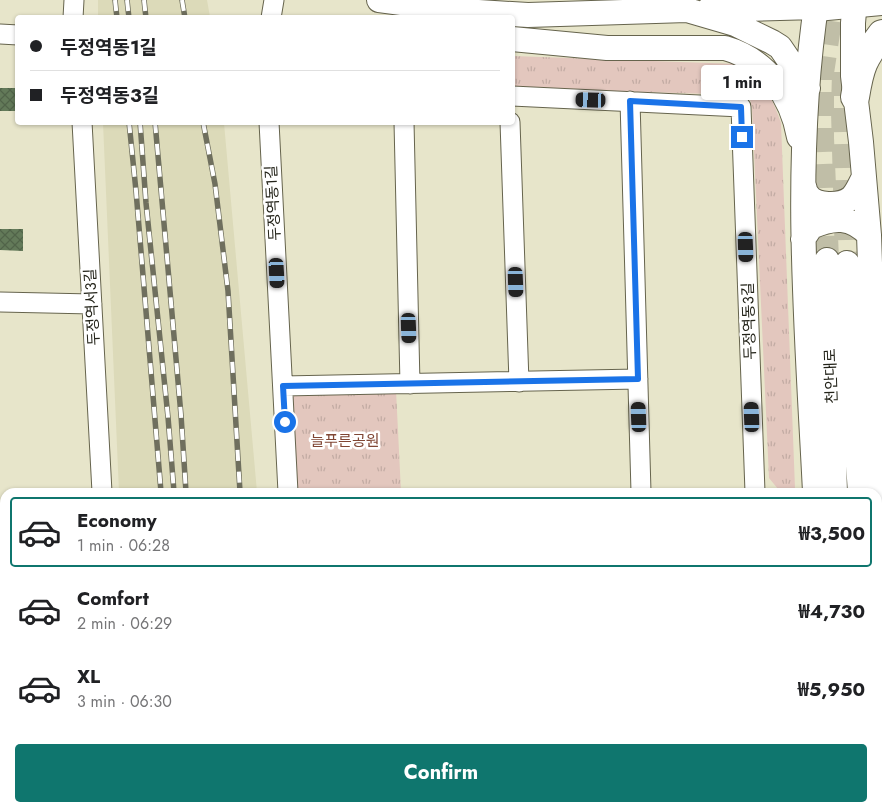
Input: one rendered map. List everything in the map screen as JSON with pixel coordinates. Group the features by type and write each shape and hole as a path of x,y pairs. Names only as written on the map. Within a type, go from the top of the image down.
{"highway":[{"path":"816,4 882,2"},
{"path":"855,98 859,72 866,55 880,39"}],"main road":[{"path":"379,0 462,11 528,15 816,4 804,159 803,239 815,488"},
{"path":"855,2 852,49 869,235 875,404 880,488"},
{"path":"687,10 735,24 780,47 808,88"},
{"path":"515,39 607,48 725,48 737,52 758,65 776,82 787,99 797,123 804,159"},
{"path":"804,186 807,195 813,200 826,204 836,204 850,199 855,194 864,177"},
{"path":"803,239 811,227 833,220 857,223 869,235"},
{"name":"천안대로","path":"835,488 837,262 854,409 860,488"}],"street":[{"path":"272,15 274,0"},
{"path":"0,34 15,35"},
{"name":"두정역동3길","path":"515,96 741,107 755,488"},
{"path":"630,101 641,488"},
{"name":"두정역서3길","path":"82,125 102,488"},
{"name":"두정역동1길","path":"269,125 288,488"},
{"path":"404,125 410,384"},
{"path":"510,125 519,382"},
{"path":"0,302 92,304"},
{"path":"283,386 638,379"}],"shaded area":[{"path":"98,0 207,0 210,15 98,15"},
{"path":"103,125 224,125 257,488 119,488"}],"green space":[{"path":"515,56 737,64 765,89 781,123 795,488 777,488 769,478 752,109 750,99 743,95 515,88"},
{"name":"늘푸른공원","path":"396,390 401,488 295,488 289,391"}],"building":[{"path":"0,88 15,88 15,111 0,111"},
{"path":"0,229 23,229 23,251 0,250"}],"tunnel":[{"path":"827,260 822,138 822,73 833,0"},
{"path":"844,72 843,111 847,263"}],"railway":[{"path":"115,0 117,15"},
{"path":"127,0 129,15"},
{"path":"144,0 146,15"},
{"path":"182,0 184,15"},
{"path":"129,125 161,488"},
{"path":"140,125 174,488"},
{"path":"155,125 186,488"},
{"path":"204,125 215,184 228,291 240,488"}],"route":[{"path":"285,422 283,386 638,379 630,101 741,107 742,137"}]}
